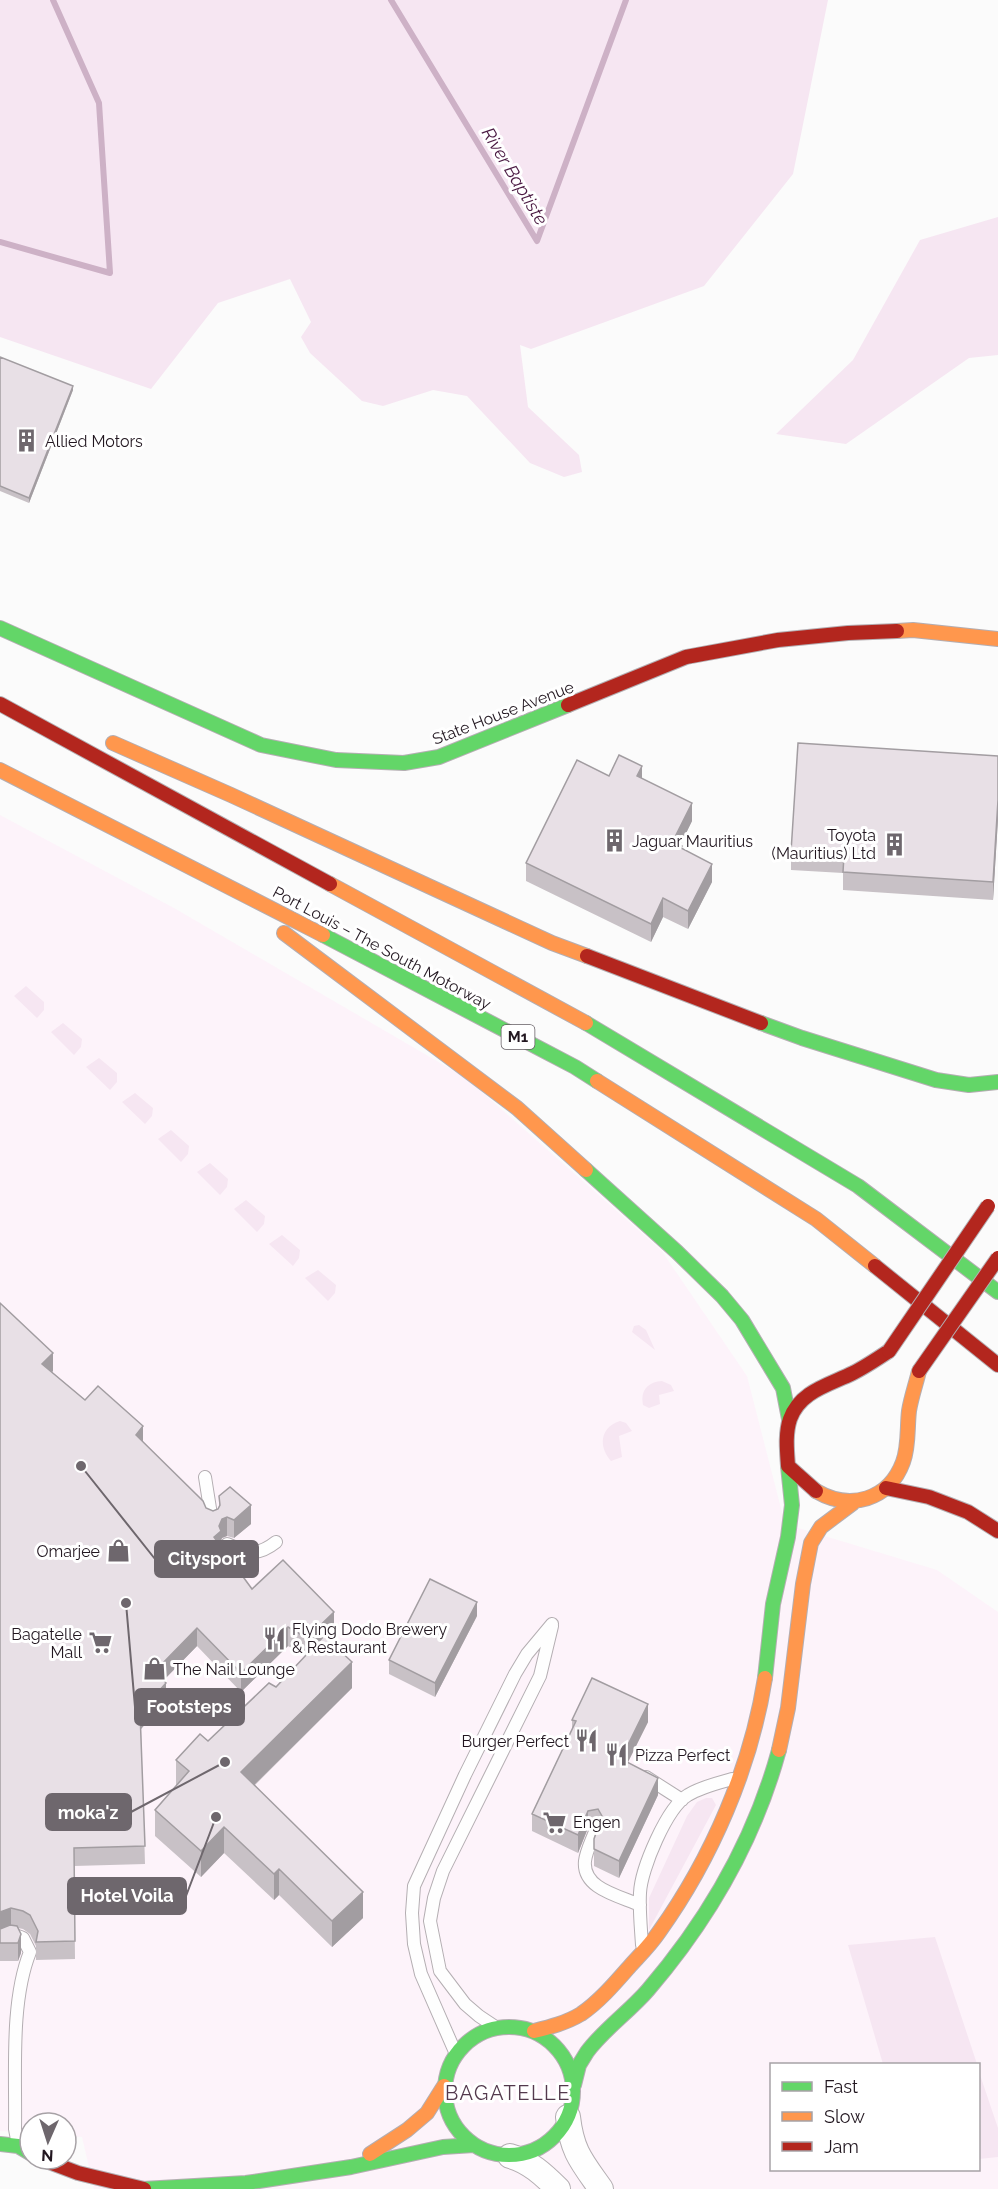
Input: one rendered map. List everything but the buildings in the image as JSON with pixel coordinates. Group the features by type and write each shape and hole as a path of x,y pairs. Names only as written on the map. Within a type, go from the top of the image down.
{"main road":[{"name":"State House Avenue","path":"0,628 261,745 336,760 378,763 404,763 439,757 686,657 740,646 848,633 913,630 998,639"},
{"path":"4,706 75,730"},
{"name":"Port Louis – The South Motorway","path":"4,706 598,1030 858,1186 998,1292"},
{"path":"98,737 231,795 563,947 802,1038 925,1077 969,1085 998,1082"},
{"name":"Port Louis – The South Motorway","path":"0,770 575,1067 816,1219 998,1365"},
{"path":"203,873 517,1108 677,1252 722,1296 742,1320 783,1388 789,1419 788,1466 792,1505 788,1537 773,1604 759,1717 739,1777 719,1827 688,1888 658,1934 616,1982 582,2013 558,2025 534,2031"},
{"path":"789,1419 801,1400 814,1390 864,1367 889,1351 998,1193"},
{"path":"574,2085 570,2069 561,2053 549,2040 534,2031 516,2027 497,2028 481,2033 467,2042 456,2054 448,2070 444,2086 445,2103 460,2133 474,2145 491,2153 510,2156 528,2153 545,2145 559,2133 568,2117 582,2059 599,2037 631,2007 673,1959 718,1893 728,1877 754,1820 781,1746 790,1699 805,1574 811,1544 817,1531 824,1524 853,1503 886,1488 903,1463 909,1409 919,1371 998,1258"},
{"path":"788,1466 814,1490 834,1499 853,1503"},
{"path":"886,1488 929,1497 968,1512 998,1531"},
{"path":"351,2167 407,2130 427,2113 444,2086"},
{"path":"0,2144 18,2148"},
{"path":"72,2171 143,2189 246,2183 351,2167 443,2147 474,2145"}],"street":[{"path":"568,2117 570,2137 578,2157 601,2189"},
{"path":"510,2156 520,2159 542,2174 558,2189"}],"lane":[{"path":"205,1477 212,1521"},
{"path":"227,1544 247,1553 266,1550 276,1542"},
{"path":"456,2054 421,1974 414,1944 412,1913 414,1886 515,1674 527,1654 552,1624 540,1676 443,1871 434,1898 430,1921 440,1971 465,2004 497,2028"},
{"path":"634,1771 682,1800"},
{"path":"642,1952 640,1892 645,1867 675,1806 688,1795 739,1777"},
{"path":"594,1834 585,1862 587,1878 597,1887 640,1905"},
{"path":"714,1926 718,1893"},
{"path":"0,1939 6,1935 23,1938 30,1952 23,1970 17,2007 15,2129 18,2136"},
{"path":"646,1990 677,1974 702,1941"}],"shaded area":[{"path":"0,0 828,0 793,174 704,286 531,349 520,345 528,407 579,455 582,472 564,477 530,463 467,396 433,390 383,406 362,401 310,353 301,337 311,322 290,279 218,303 151,389 0,337"},
{"path":"998,217 998,355 969,358 846,444 776,434 853,360 920,240"},
{"name":"BAGATELLE","path":"0,815 174,908 466,1078 661,1250 747,1376 785,1524 937,1570 998,1612 998,2189 94,2189 82,2137 78,2137 78,2111 18,2111 18,2132 0,2131"},
{"path":"26,986 44,1002 44,1010 37,1018 14,996"},
{"path":"63,1023 82,1039 81,1047 74,1055 51,1032"},
{"path":"99,1058 117,1073 117,1082 110,1090 86,1067"},
{"path":"135,1093 153,1108 152,1116 145,1124 122,1102"},
{"path":"171,1130 189,1146 188,1154 181,1162 158,1139"},
{"path":"210,1163 228,1179 227,1187 220,1195 197,1172"},
{"path":"246,1200 265,1216 264,1224 257,1232 234,1209"},
{"path":"282,1235 300,1250 299,1258 293,1266 269,1244"},
{"path":"318,1270 336,1285 335,1293 328,1301 305,1278"},
{"path":"639,1325 646,1330 655,1350 632,1332 634,1326"},
{"path":"662,1381 671,1385 674,1391 659,1395 660,1404 649,1408 643,1405 642,1400 646,1388"},
{"path":"620,1421 626,1423 632,1431 619,1436 622,1457 611,1461 604,1450 603,1438 608,1428"},
{"path":"712,1798 716,1805 649,1930 649,1898 687,1816 697,1802"},
{"path":"935,1937 977,2063 883,2063 848,1945"},
{"path":"980,2075 998,2128 998,2157 980,2159"}],"waterway":[{"name":"River Baptiste","path":"0,242 110,273 99,103 53,0"},
{"name":"River Baptiste","path":"391,0 537,241 626,0"}],"traffic: fast":[{"path":"0,628 261,745 336,760 404,763 439,757 568,705"},
{"path":"323,935 575,1067 597,1081"},
{"path":"586,1023 858,1186 998,1292"},
{"path":"761,1023 936,1080 969,1085 998,1082"},
{"path":"586,1170 677,1252 722,1296 742,1320 783,1388 789,1419"},
{"path":"765,1678 773,1604 788,1537 792,1505 788,1466"},
{"path":"574,2085 579,2065 587,2052 648,1990 709,1907 727,1877 757,1815 779,1750"},
{"path":"509,2027 534,2032 554,2046 568,2066 573,2091 568,2116 554,2136 534,2150 509,2155 484,2150 464,2136 450,2116 445,2091 450,2066 464,2046 484,2032 509,2027"},
{"path":"0,2144 18,2146"},
{"path":"143,2189 246,2183 351,2167 443,2147 474,2145"}],"traffic: slow":[{"path":"897,631 913,630 998,639"},
{"path":"113,743 552,943 587,956"},
{"path":"0,770 323,935"},
{"path":"330,884 586,1023"},
{"path":"284,933 517,1108 586,1170"},
{"path":"597,1081 816,1219 875,1266"},
{"path":"816,1491 829,1497 855,1501 878,1493 897,1475 905,1456 909,1411 919,1371"},
{"path":"779,1750 788,1708 803,1584 811,1543 821,1527 853,1503"},
{"path":"534,2031 570,2020 594,2004 649,1945 678,1903 696,1874 727,1811 750,1745 765,1678"},
{"path":"370,2154 407,2130 427,2113 444,2086"}],"traffic: jam":[{"path":"568,705 686,657 778,640 897,631"},
{"path":"0,704 330,884"},
{"path":"587,956 761,1023"},
{"path":"889,1351 988,1206"},
{"path":"919,1371 998,1258"},
{"path":"875,1266 998,1365"},
{"path":"816,1491 788,1466 787,1431 795,1409 816,1390 858,1371 889,1351"},
{"path":"886,1488 929,1497 968,1512 998,1531"},
{"path":"73,2171 144,2189"}],"place":[{"name":"Allied Motors","path":"27,441"},
{"name":"Jaguar Mauritius","path":"614,841"},
{"name":"Toyota (Mauritius) Ltd","path":"894,844"},
{"name":"Citysport","path":"81,1466"},
{"name":"Omarjee","path":"118,1551"},
{"name":"Footsteps","path":"126,1603"},
{"name":"Flying Dodo Brewery & Restaurant","path":"274,1638"},
{"name":"Bagatelle Mall","path":"100,1643"},
{"name":"The Nail Lounge","path":"155,1669"},
{"name":"Burger Perfect","path":"587,1741"},
{"name":"Pizza Perfect","path":"617,1755"},
{"name":"moka'z","path":"225,1762"},
{"name":"Hotel Voila","path":"216,1817"},
{"name":"Engen","path":"555,1822"}],"district":[{"name":"BAGATELLE","path":"508,2093"}]}
